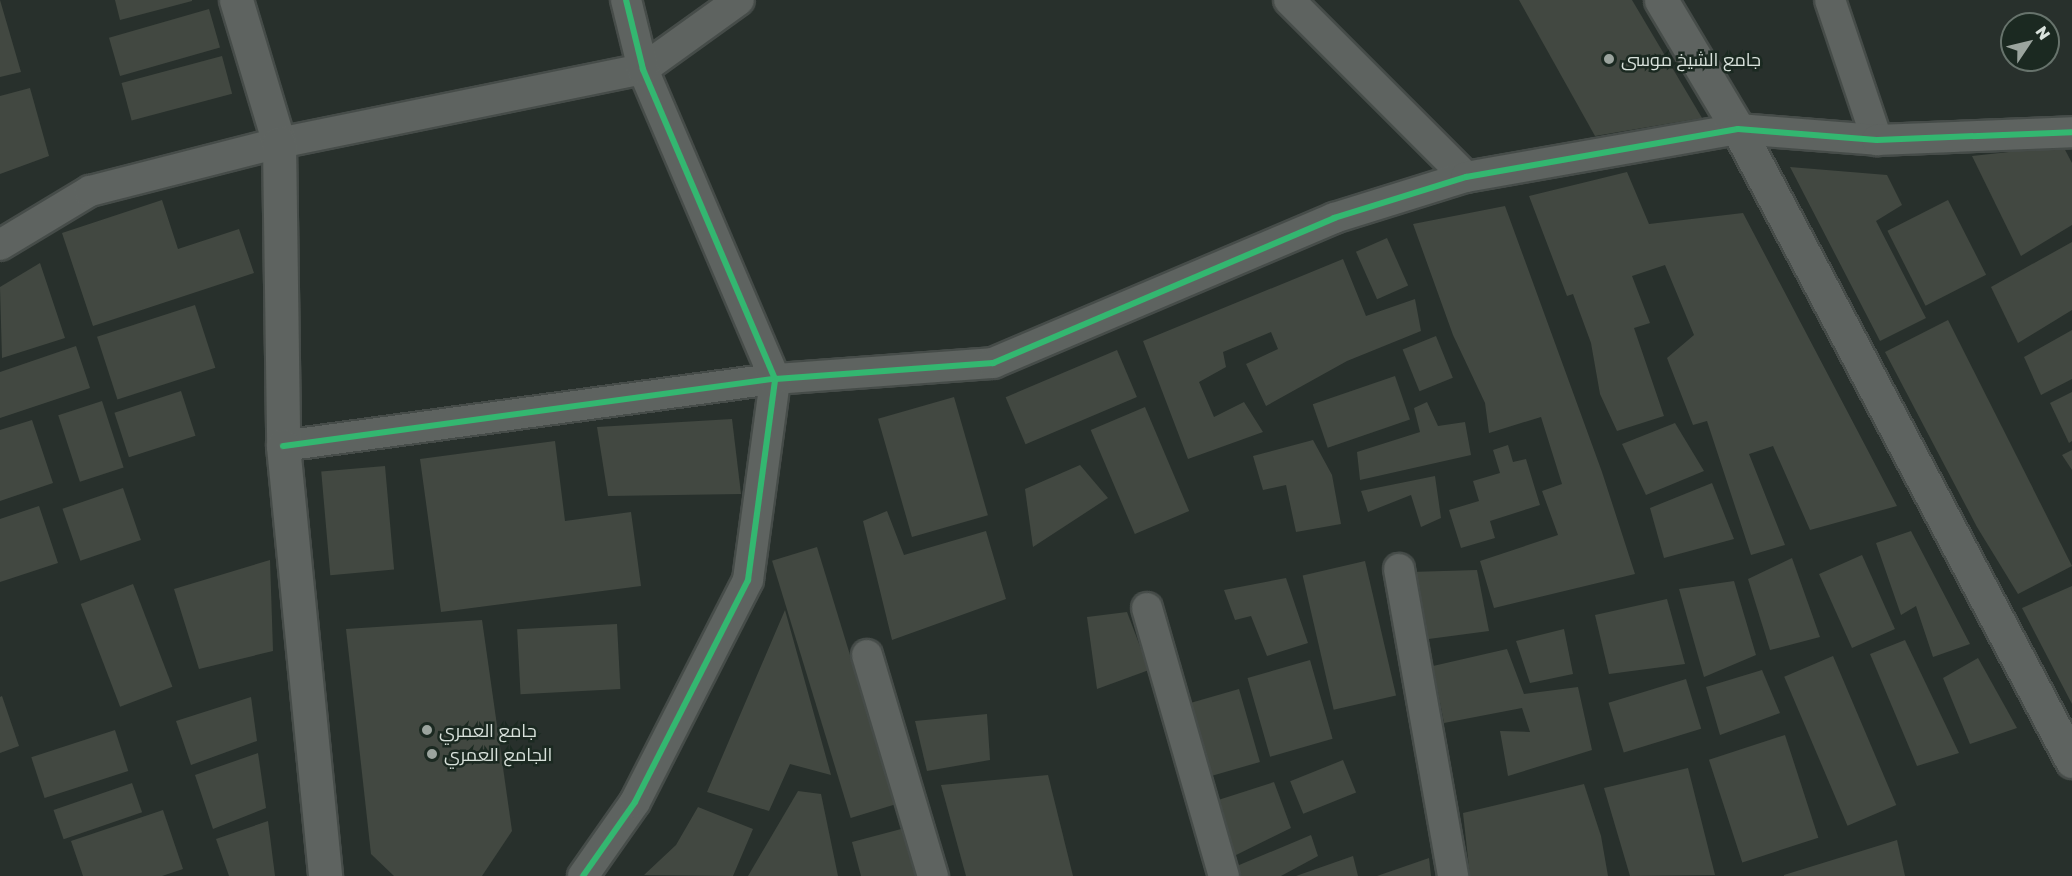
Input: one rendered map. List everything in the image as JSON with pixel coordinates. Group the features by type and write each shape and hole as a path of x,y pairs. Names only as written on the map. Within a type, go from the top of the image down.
{"street":[{"path":"236,0 279,142 283,446 325,876"},
{"path":"583,876 635,802 748,580 775,379 643,69 626,0"},
{"path":"0,245 90,191 279,142 643,69 740,0"},
{"path":"1289,0 1466,177"},
{"path":"1661,0 1738,129 2072,761"},
{"path":"1830,0 1877,140"},
{"path":"283,446 775,379 993,363 1334,218 1466,177 1738,129 1877,140 2072,132"},
{"path":"1399,569 1453,876"},
{"path":"1147,608 1224,876"},
{"path":"867,655 933,876"}],"building":[{"path":"0,0 21,72 0,77"},
{"path":"115,0 192,0 192,1 120,20"},
{"name":"جامع الشيخ موسى","path":"1519,0 1632,0 1702,118 1595,136"},
{"path":"209,9 220,47 120,76 109,38"},
{"path":"222,56 232,94 132,121 122,83"},
{"path":"30,88 49,156 0,174 0,96"},
{"path":"2063,146 2072,163 2072,225 2021,256 1972,156"},
{"path":"1790,167 1887,175 1902,205 1876,221 1926,318 1880,341"},
{"path":"1627,172 1649,224 1743,213 1897,506 1810,530 1773,446 1749,454 1785,545 1751,555 1707,421 1693,425 1667,358 1694,335 1665,265 1632,276 1650,323 1634,328 1664,416 1617,431 1600,394 1591,343 1573,294 1567,296 1529,196"},
{"path":"162,200 178,249 239,229 254,273 93,326 62,233"},
{"path":"1948,200 1986,275 1926,306 1887,231"},
{"path":"1505,206 1602,472 1635,574 1494,608 1480,561 1558,535 1542,491 1562,484 1541,417 1489,433 1485,403 1453,335 1413,224"},
{"path":"1387,238 1408,286 1377,299 1356,252"},
{"path":"2072,242 2072,310 2018,343 1991,287"},
{"path":"1343,259 1366,316 1415,299 1421,331 1347,361 1266,406 1246,364 1278,349 1271,332 1223,352 1226,367 1199,382 1214,417 1244,402 1263,432 1188,459 1143,341"},
{"path":"40,263 65,338 2,358 0,287"},
{"path":"195,305 215,368 117,400 97,337"},
{"path":"1948,320 2072,566 2018,594 1977,527 1885,352"},
{"path":"2072,330 2072,379 2041,395 2024,357"},
{"path":"1436,336 1453,378 1419,391 1403,349"},
{"path":"76,346 90,388 0,418 0,372"},
{"path":"1117,350 1137,397 1026,444 1006,397"},
{"path":"1395,376 1410,419 1328,448 1313,404"},
{"path":"181,391 196,436 129,457 114,413"},
{"path":"2072,392 2072,441 2069,443 2050,403"},
{"path":"954,397 988,515 912,537 878,419"},
{"path":"102,401 124,468 80,482 58,415"},
{"path":"1427,402 1438,426 1465,422 1471,455 1360,480 1357,452 1420,432 1414,408"},
{"path":"1145,407 1189,511 1135,534 1091,430"},
{"path":"732,419 741,494 608,496 597,427"},
{"path":"32,420 53,483 0,501 0,430"},
{"path":"1675,423 1704,471 1646,495 1622,444"},
{"path":"1313,440 1332,475 1341,524 1296,532 1286,485 1263,490 1253,456"},
{"path":"555,441 565,521 631,512 641,586 441,612 420,459"},
{"path":"1508,445 1513,462 1526,459 1540,505 1490,521 1495,538 1461,548 1449,510 1479,501 1473,481 1500,473 1493,450"},
{"path":"2072,450 2072,470 2062,455"},
{"path":"1080,465 1108,498 1033,547 1025,489"},
{"path":"385,466 394,570 330,575 321,472"},
{"path":"1435,476 1441,518 1421,527 1411,495 1368,512 1361,491"},
{"path":"1712,483 1734,539 1664,558 1650,508"},
{"path":"123,488 141,540 80,561 62,509"},
{"path":"39,506 58,563 0,582 0,519"},
{"path":"887,511 904,555 986,531 1006,599 892,640 863,521"},
{"path":"1911,531 1970,644 1933,657 1916,606 1901,615 1876,543"},
{"path":"817,547 896,804 851,818 772,561"},
{"path":"1862,555 1895,629 1852,648 1819,574"},
{"path":"1792,558 1820,637 1770,650 1748,579"},
{"path":"270,560 273,651 199,669 174,589"},
{"path":"1365,561 1396,695 1334,710 1303,575"},
{"path":"1477,570 1489,631 1421,640 1410,572"},
{"path":"1286,578 1308,643 1267,656 1251,616 1235,620 1224,590"},
{"path":"1734,581 1756,655 1704,677 1679,589"},
{"path":"133,584 172,687 120,707 81,604"},
{"path":"2072,586 2072,704 2022,608"},
{"path":"1667,599 1685,664 1609,674 1595,615"},
{"path":"785,610 831,775 790,764 769,811 707,792"},
{"path":"1127,612 1149,670 1097,689 1087,617"},
{"name":"جامع العمري","path":"482,620 512,831 482,876 394,876 371,854 346,629"},
{"path":"617,624 620,689 521,694 517,629"},
{"path":"1564,629 1573,674 1530,683 1516,641"},
{"path":"1905,640 1959,753 1917,766 1870,654"},
{"path":"1507,649 1524,694 1578,687 1592,750 1508,776 1500,731 1530,732 1522,708 1444,723 1433,666"},
{"path":"1833,656 1896,805 1848,826 1784,677"},
{"path":"1978,658 2017,728 1970,744 1943,678"},
{"path":"1310,660 1333,739 1270,757 1248,678"},
{"path":"1762,670 1780,713 1720,735 1706,687"},
{"path":"1686,679 1701,729 1624,752 1609,703"},
{"path":"1239,689 1260,762 1205,778 1184,705"},
{"path":"2,696 19,746 0,753 0,697"},
{"path":"251,697 257,741 191,765 176,721"},
{"path":"987,714 990,760 927,771 915,721"},
{"path":"115,730 128,771 45,798 31,757"},
{"path":"1785,735 1818,838 1742,862 1709,760"},
{"path":"258,753 266,808 213,829 195,775"},
{"path":"1343,760 1356,792 1303,814 1290,781"},
{"path":"1688,768 1715,875 1630,876 1604,788"},
{"path":"1048,775 1073,876 966,876 941,785"},
{"path":"1274,782 1291,828 1230,858 1212,802"},
{"path":"132,783 142,812 64,839 54,810"},
{"path":"1584,784 1601,836 1608,876 1470,876 1463,813"},
{"path":"798,791 821,794 838,876 748,876"},
{"path":"698,807 753,829 733,876 644,875 676,845"},
{"path":"163,810 183,869 162,876 83,876 71,841"},
{"path":"268,821 275,876 229,876 216,839"},
{"path":"905,828 917,876 861,876 852,842"},
{"path":"1311,835 1318,856 1281,876 1235,876 1232,868"},
{"path":"1897,840 1905,876 1784,876 1784,875"},
{"path":"1353,856 1358,876 1296,876"},
{"path":"1429,858 1431,876 1377,876"}],"cycle path":[{"path":"583,876 635,802 748,580 775,379 643,69 626,0"},
{"path":"283,446 775,379 993,363 1334,218 1466,177 1738,129 1877,140 2072,132"}],"place":[{"name":"جامع الشيخ موسى","path":"1609,59"},
{"name":"جامع العمري","path":"427,730"},
{"name":"الجامع العمري","path":"432,754"}]}
